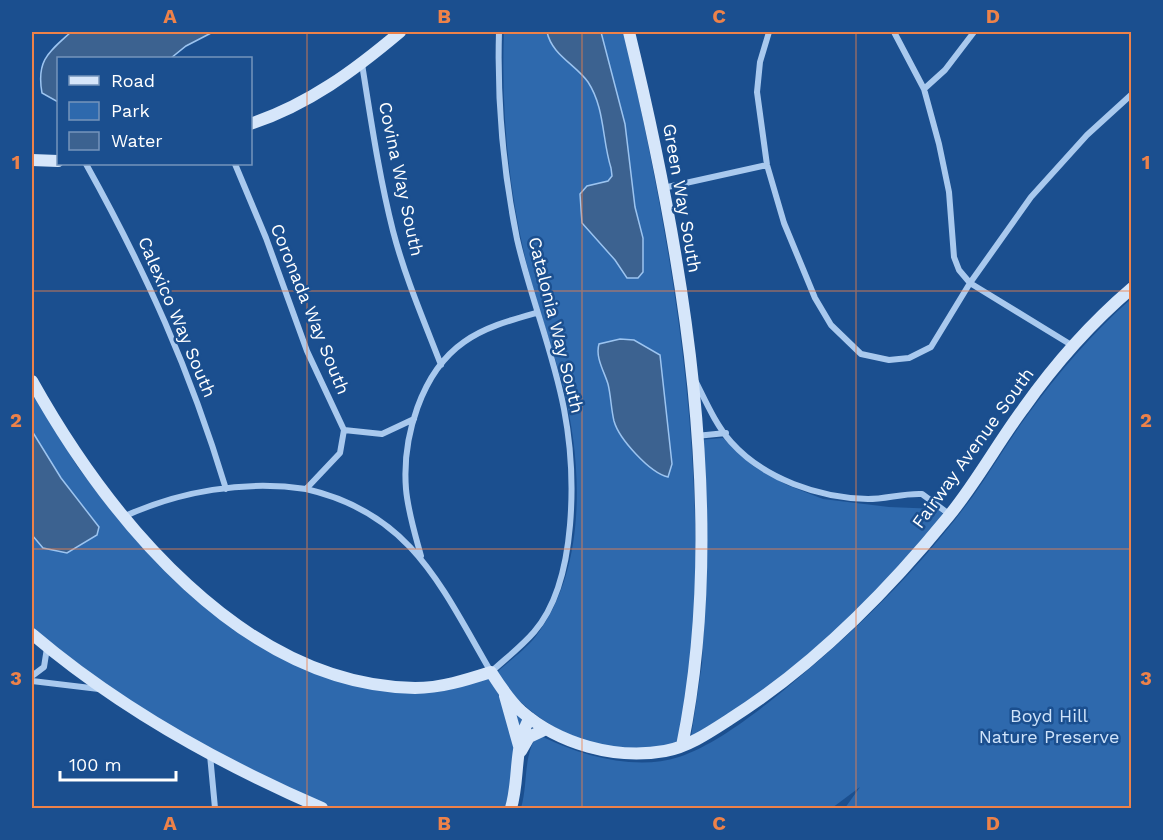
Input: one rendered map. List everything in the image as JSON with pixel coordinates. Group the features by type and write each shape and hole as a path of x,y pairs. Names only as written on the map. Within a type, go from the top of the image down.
{"street":[{"path":"252,123 290,107 362,64 400,32"},
{"name":"Catalonia Way South","path":"490,672 535,631 565,570 570,531 569,449 564,409 517,238 501,135 498,75 499,32"},
{"name":"Green Way South","path":"628,32 663,188 691,373 701,571 696,663 682,746"},
{"path":"768,32 760,62 757,92 767,165 784,223 815,298 831,325 861,354 889,360 909,358 931,347 970,283 1031,198 1087,135 1131,94"},
{"path":"894,32 924,89 949,192 954,257 959,270 970,283 1073,346"},
{"path":"924,89 945,70 974,32"},
{"name":"Covina Way South","path":"362,64 375,146 393,232 414,297 441,365"},
{"path":"32,160 57,160"},
{"name":"Calexico Way South","path":"87,165 127,238 166,320 203,416 226,489"},
{"name":"Coronada Way South","path":"235,165 266,238 307,351 344,430"},
{"path":"663,188 767,165"},
{"name":"Fairway Avenue South","path":"490,672 504,692 530,718 546,729 575,743 618,753 665,751 682,746 710,732 761,699 859,616 950,515 1023,408 1073,346 1131,288"},
{"path":"422,559 411,521 406,488 407,447 414,419 426,389 451,352 479,332 536,313"},
{"name":"Green Way South","path":"691,373 726,434 756,463 789,481 823,495 869,499 922,494 950,515"},
{"path":"32,381 61,433 122,517 212,607 269,646 303,663 366,681 416,688 452,684 490,672 446,595 422,559 380,519 357,506 306,489 266,486 226,489 151,504 122,517"},
{"path":"306,489 340,453 344,430 382,434 414,419"},
{"path":"695,436 726,434"},
{"path":"32,634 102,690 169,733 322,808"},
{"path":"32,676 44,667 47,647"},
{"path":"32,681 102,690"},
{"path":"504,692 519,750"},
{"path":"511,808 518,776 520,736 530,718"},
{"path":"519,750 529,737 546,729"},
{"path":"210,755 215,808"}],"green space":[{"path":"504,32 624,32 650,153 672,274 687,396 695,520 696,593 695,647 681,741 655,747 628,749 577,738 553,726 532,711 512,694 496,673 532,641 553,609 565,580 572,548 577,482 570,417 530,277 510,176 505,118"},
{"name":"Boyd Hill Nature Preserve","path":"1131,299 1131,808 845,808 860,787 832,808 521,808 527,763 536,737 543,737 575,750 610,759 627,762 662,761 679,757 722,736 790,685 864,620 910,573 973,496 1050,385 1089,340"},
{"path":"32,391 77,466 107,505 262,647 377,687 488,676 530,722 507,808 332,808 214,753 132,704 32,629"},
{"path":"723,438 753,466 787,485 823,499 889,507 938,509 944,515 856,613 759,696 691,737 702,664 706,571 700,440"}],"water":[{"path":"71,32 213,32 186,46 172,57 57,57 57,101 42,93 41,72 51,51"},
{"path":"547,32 601,32 625,124 635,207 643,238 643,272 638,278 627,278 615,260 582,223 580,194 587,186 608,181 612,176 611,168 594,92 583,76 554,47"},
{"path":"620,339 634,340 660,355 672,464 668,477 653,469 636,454 622,437 614,421 608,384 598,349 599,344"},
{"path":"32,431 61,478 99,527 97,535 67,553 43,548 32,535"}]}
